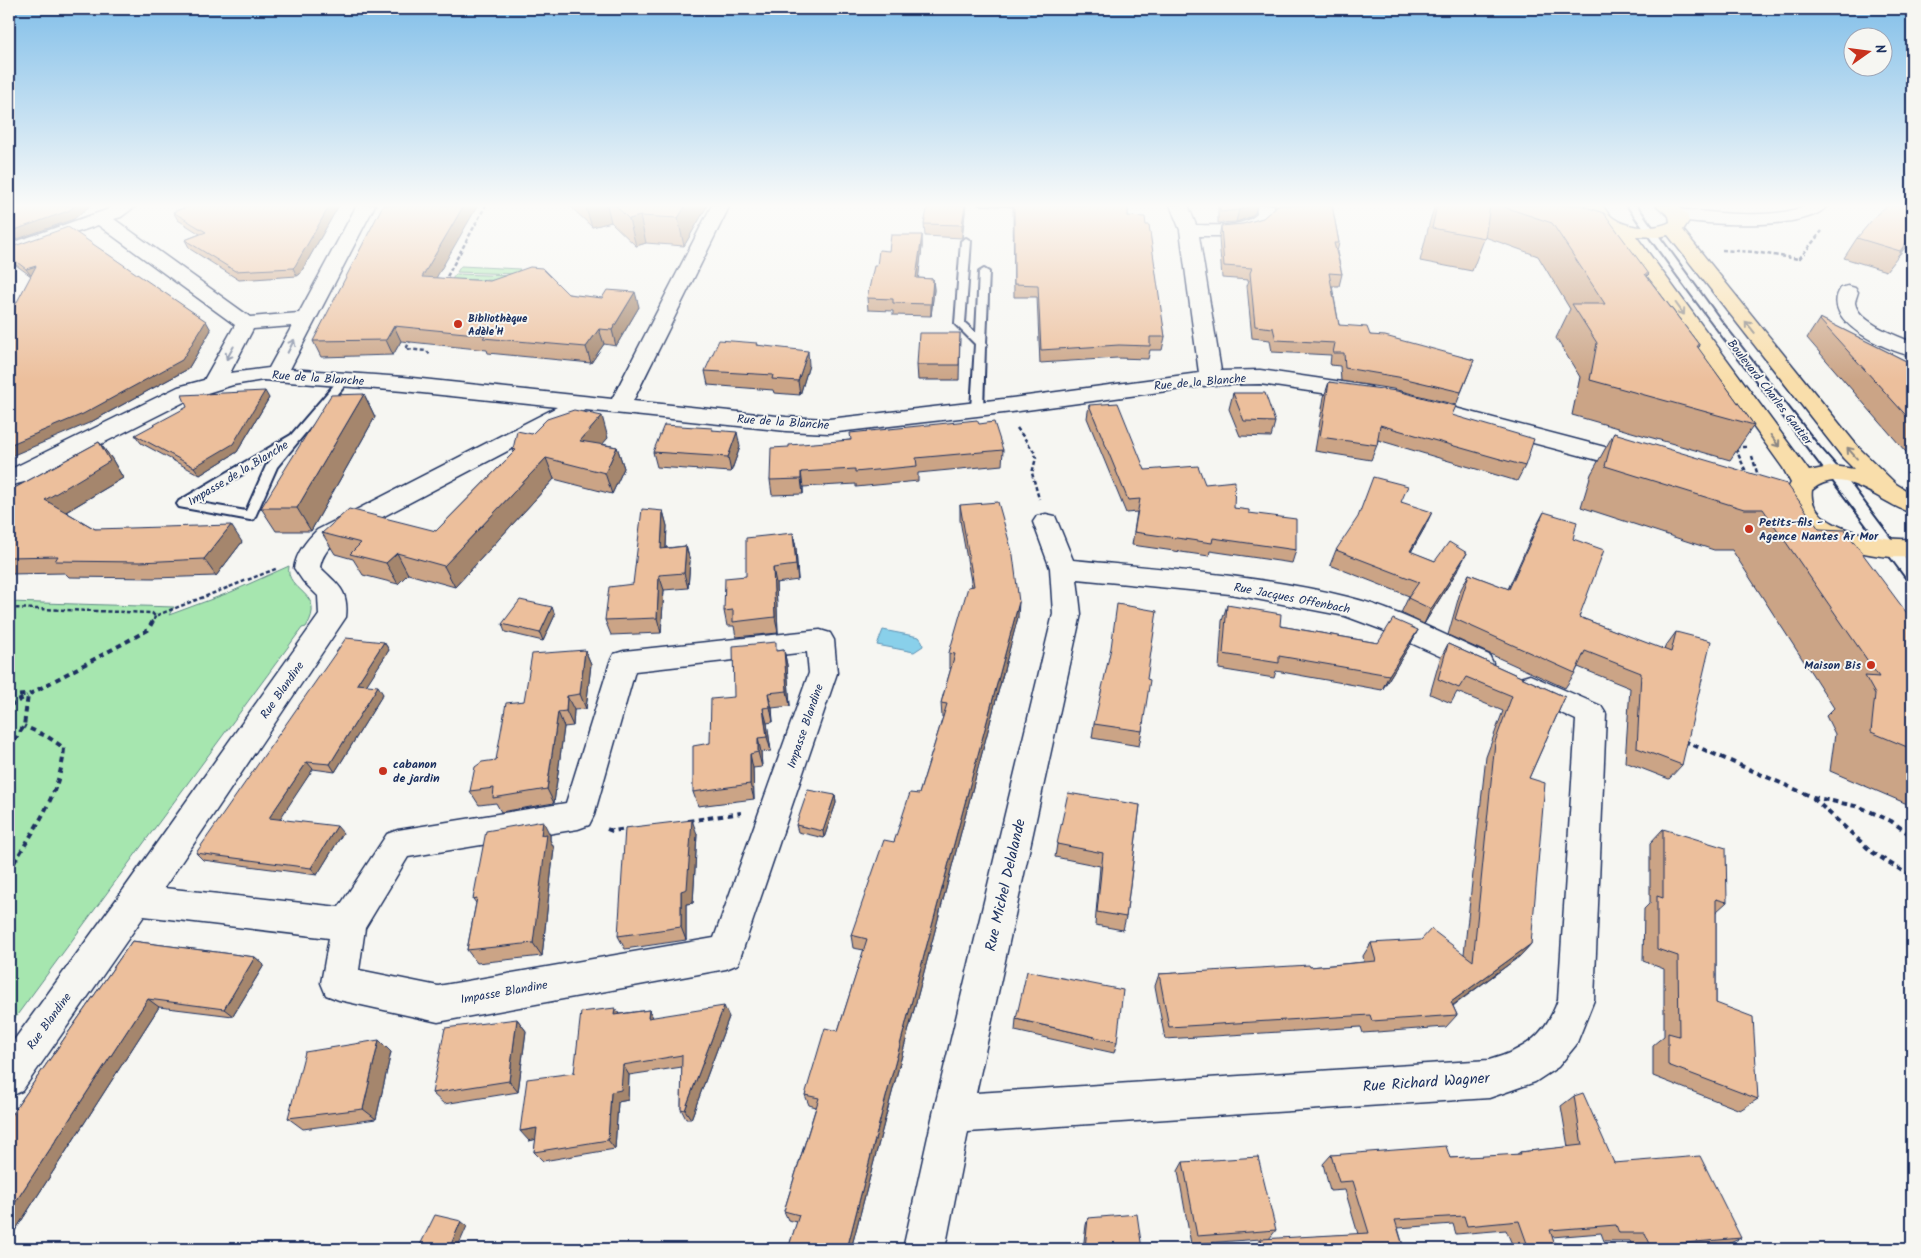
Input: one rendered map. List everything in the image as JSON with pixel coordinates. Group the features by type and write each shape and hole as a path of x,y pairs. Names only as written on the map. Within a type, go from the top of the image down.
{"main road":[{"name":"Boulevard Charles Gautier","path":"1646,264 1790,460 1813,519 1823,527"},
{"name":"Boulevard Charles Gautier","path":"1708,264 1851,453 1886,488"},
{"path":"1802,493 1811,478 1837,475 1870,482 1886,488 1912,505"},
{"path":"1823,527 1852,542 1870,547 1902,549"},
{"path":"1823,527 1863,566"}],"street":[{"path":"164,264 246,323 305,319"},
{"path":"277,374 335,264"},
{"path":"618,407 691,264"},
{"path":"1195,264 1211,378"},
{"path":"1848,292 1844,299 1844,306 1853,318 1865,327 1912,350"},
{"path":"213,383 246,323"},
{"name":"Rue de la Blanche","path":"9,478 20,476 102,436 163,402 213,383 248,376 277,374 786,424 829,426 1012,405 1211,378 1260,377 1392,398 1657,467"},
{"path":"309,556 326,536 581,403"},
{"path":"1764,494 1802,493"},
{"name":"Rue Michel Delalande","path":"924,1249 952,1114 1068,614 1063,568 1046,522"},
{"name":"Rue Blandine","path":"9,1078 136,900 332,617 334,604 331,593 307,568 309,556"},
{"name":"Rue Jacques Offenbach","path":"1063,568 1230,585 1348,607 1390,622 1591,714"},
{"name":"Impasse Blandine","path":"820,640 823,672 776,808 726,952 438,1004 339,983 348,924 398,844 578,815 624,662 820,640"},
{"name":"Rue Richard Wagner","path":"952,1114 1489,1079 1517,1072 1539,1061 1552,1047 1563,1030 1572,1015 1576,1000 1591,714"},
{"path":"136,900 348,924"}],"lane":[{"path":"964,264 960,324 982,345"},
{"name":"Boulevard Charles Gautier","path":"1673,264 1814,450 1902,549 1912,576"},
{"path":"978,409 984,272"},
{"name":"Impasse de la Blanche","path":"297,437 183,504 250,516 272,466 297,437 344,380"}],"path":[{"path":"444,282 454,264"},
{"path":"415,333 406,349 427,351 431,356"},
{"path":"1012,405 1021,437 1035,451 1036,458 1031,477 1046,522"},
{"path":"1749,447 1764,494"},
{"path":"9,608 152,614 155,616 232,588 309,556"},
{"path":"9,706 148,630 153,624 155,616"},
{"path":"9,696 28,695"},
{"path":"9,748 24,726 28,695"},
{"path":"9,871 54,790 64,757 64,748 48,737 24,726"},
{"path":"1683,740 1813,797 1860,807 1891,821 1912,836"},
{"path":"1813,797 1839,824 1872,852 1912,877"},
{"path":"678,822 776,808"},
{"path":"578,815 612,831 631,829"}],"green space":[{"path":"461,266 520,269 516,274 457,272"},
{"path":"456,274 515,276 511,281 452,279"},
{"path":"289,566 289,575 293,582 309,599 312,606 311,615 306,627 302,628 9,1026 9,602 174,607 169,615 231,592"}],"water":[{"path":"883,630 919,637 923,646 914,652 877,645"}],"building":[{"path":"19,264 122,264 206,321 182,360 83,414 9,445 9,317 36,266 26,269"},
{"path":"223,264 296,264 293,268 235,271"},
{"path":"353,264 430,264 422,277 490,281 530,267 542,268 568,294 602,298 607,290 635,292 612,330 599,329 586,347 483,338 486,335 394,326 386,340 313,341"},
{"path":"877,264 918,264 916,278 933,279 931,304 893,303 893,299 867,298 874,266 877,266"},
{"path":"1014,264 1155,264 1165,337 1150,337 1150,346 1119,345 1041,350 1038,285 1014,284"},
{"path":"1224,264 1339,264 1342,274 1329,273 1339,325 1367,327 1370,335 1385,336 1474,360 1461,392 1398,377 1345,368 1344,353 1333,353 1335,343 1276,340 1273,328 1255,326 1250,273 1252,268 1224,266"},
{"path":"1579,264 1641,264 1649,274 1645,274 1700,346 1697,346 1754,425 1590,380 1597,343 1572,304 1605,304"},
{"path":"1819,319 1912,364 1912,422"},
{"path":"919,333 960,333 959,365 917,365"},
{"path":"719,340 757,343 756,345 808,351 798,381 772,379 773,375 705,371"},
{"path":"1329,382 1397,391 1456,406 1452,415 1534,439 1525,466 1380,425 1377,445 1320,437"},
{"path":"265,391 233,444 194,467 135,435 187,407 182,395"},
{"path":"1233,393 1265,393 1275,422 1244,421"},
{"path":"364,394 297,508 261,508 331,395"},
{"path":"1118,403 1145,470 1198,466 1205,484 1235,481 1234,508 1249,510 1249,513 1296,519 1296,550 1213,538 1212,543 1134,532 1140,499 1128,500 1089,405"},
{"path":"574,410 602,416 580,441 617,447 605,473 546,458 444,566 397,553 386,563 350,554 361,543 322,533 349,509 436,531 516,450 513,449 517,431 532,434 547,419"},
{"path":"977,420 979,424 994,422 1003,450 916,458 917,466 855,472 855,469 801,472 801,479 770,480 771,448 851,440 850,433"},
{"path":"664,425 712,428 712,430 737,432 728,457 653,452"},
{"path":"1614,433 1787,484 1819,529 1845,530 1912,620 1912,749 1871,732 1875,694 1865,676 1879,677 1763,509 1744,509 1605,466"},
{"path":"99,442 110,461 45,500 95,529 231,525 204,559 140,562 55,561 58,556 9,557 9,491"},
{"path":"1373,477 1408,486 1401,502 1432,512 1410,551 1435,561 1449,542 1467,553 1431,609 1408,598 1419,582 1336,550 1358,517"},
{"path":"998,502 1013,555 1019,602 847,1249 788,1249 799,1215 784,1211 819,1098 805,1095 825,1028 838,1031 867,939 851,935 884,840 894,842 910,793 919,794 947,704 941,703 955,654 949,653 968,587 974,586 960,505"},
{"path":"642,509 663,511 661,549 686,546 684,573 659,575 657,618 605,620 609,587 633,584"},
{"path":"1544,512 1577,522 1573,539 1604,550 1579,617 1671,652 1676,632 1711,641 1682,765 1637,748 1641,673 1585,651 1575,673 1455,619 1469,574 1509,589"},
{"path":"793,533 796,565 773,568 775,617 733,622 733,610 724,611 725,578 746,576 746,538"},
{"path":"520,600 552,607 540,633 502,624"},
{"path":"1117,604 1157,611 1147,679 1150,680 1142,731 1094,724 1111,648"},
{"path":"1227,605 1281,614 1280,626 1378,643 1393,619 1418,630 1389,675 1279,656 1279,663 1223,654"},
{"path":"346,638 384,642 357,684 378,686 330,764 307,762 269,818 337,826 311,868 196,853"},
{"path":"776,642 776,651 784,650 787,691 768,693 770,707 763,708 767,737 758,738 758,752 750,754 750,784 693,792 693,746 710,743 711,699 734,697 733,646"},
{"path":"1448,644 1565,697 1529,778 1545,783 1531,944 1451,1002 1457,1015 1372,1021 1370,1015 1169,1027 1159,974 1309,965 1310,967 1376,961 1371,943 1421,940 1431,929 1473,961 1495,742 1512,696 1466,677 1459,688 1438,679"},
{"path":"585,650 580,694 567,696 566,711 558,712 547,789 493,798 494,788 470,791 475,767 482,762 496,760 506,703 524,701 532,654"},
{"path":"808,790 835,795 823,831 796,825"},
{"path":"1068,793 1140,805 1126,917 1097,912 1103,853 1057,844"},
{"path":"692,820 687,889 681,891 681,927 618,936 625,828"},
{"path":"543,821 541,835 547,834 533,943 467,950 477,898 473,899 486,831"},
{"path":"1663,829 1726,848 1727,902 1716,899 1716,1003 1753,1017 1758,1099 1668,1065 1668,1033 1679,1036 1678,956 1657,949 1657,896 1663,898"},
{"path":"132,941 255,957 224,1009 148,999 9,1212 9,1118"},
{"path":"1027,971 1123,990 1117,1042 1016,1019"},
{"path":"724,1006 685,1110 681,1109 682,1055 623,1065 621,1090 611,1092 608,1140 534,1152 537,1128 520,1131 527,1079 574,1073 581,1012 615,1008 614,1015 649,1010 648,1018"},
{"path":"517,1019 509,1081 432,1093 445,1028"},
{"path":"379,1040 363,1109 288,1118 305,1052"},
{"path":"1583,1093 1614,1163 1700,1156 1741,1238 1651,1246 1645,1233 1619,1233 1616,1225 1550,1230 1556,1249 1529,1249 1519,1221 1467,1226 1464,1216 1395,1220 1404,1249 1263,1249 1261,1239 1369,1233 1353,1181 1339,1182 1331,1155 1446,1146 1450,1158 1521,1154 1520,1152 1582,1145 1574,1096"},
{"path":"1258,1157 1276,1230 1197,1236 1183,1162"},
{"path":"1137,1214 1142,1249 1085,1249 1088,1218"},
{"path":"435,1215 461,1221 449,1249 418,1249"}],"place":[{"name":"Bibliothèque Adèle'H","path":"458,324"},
{"name":"Petits-fils - Agence Nantes Ar Mor","path":"1749,529"},
{"name":"Maison Bis","path":"1871,665"},
{"name":"cabanon de jardin","path":"383,771"}]}
